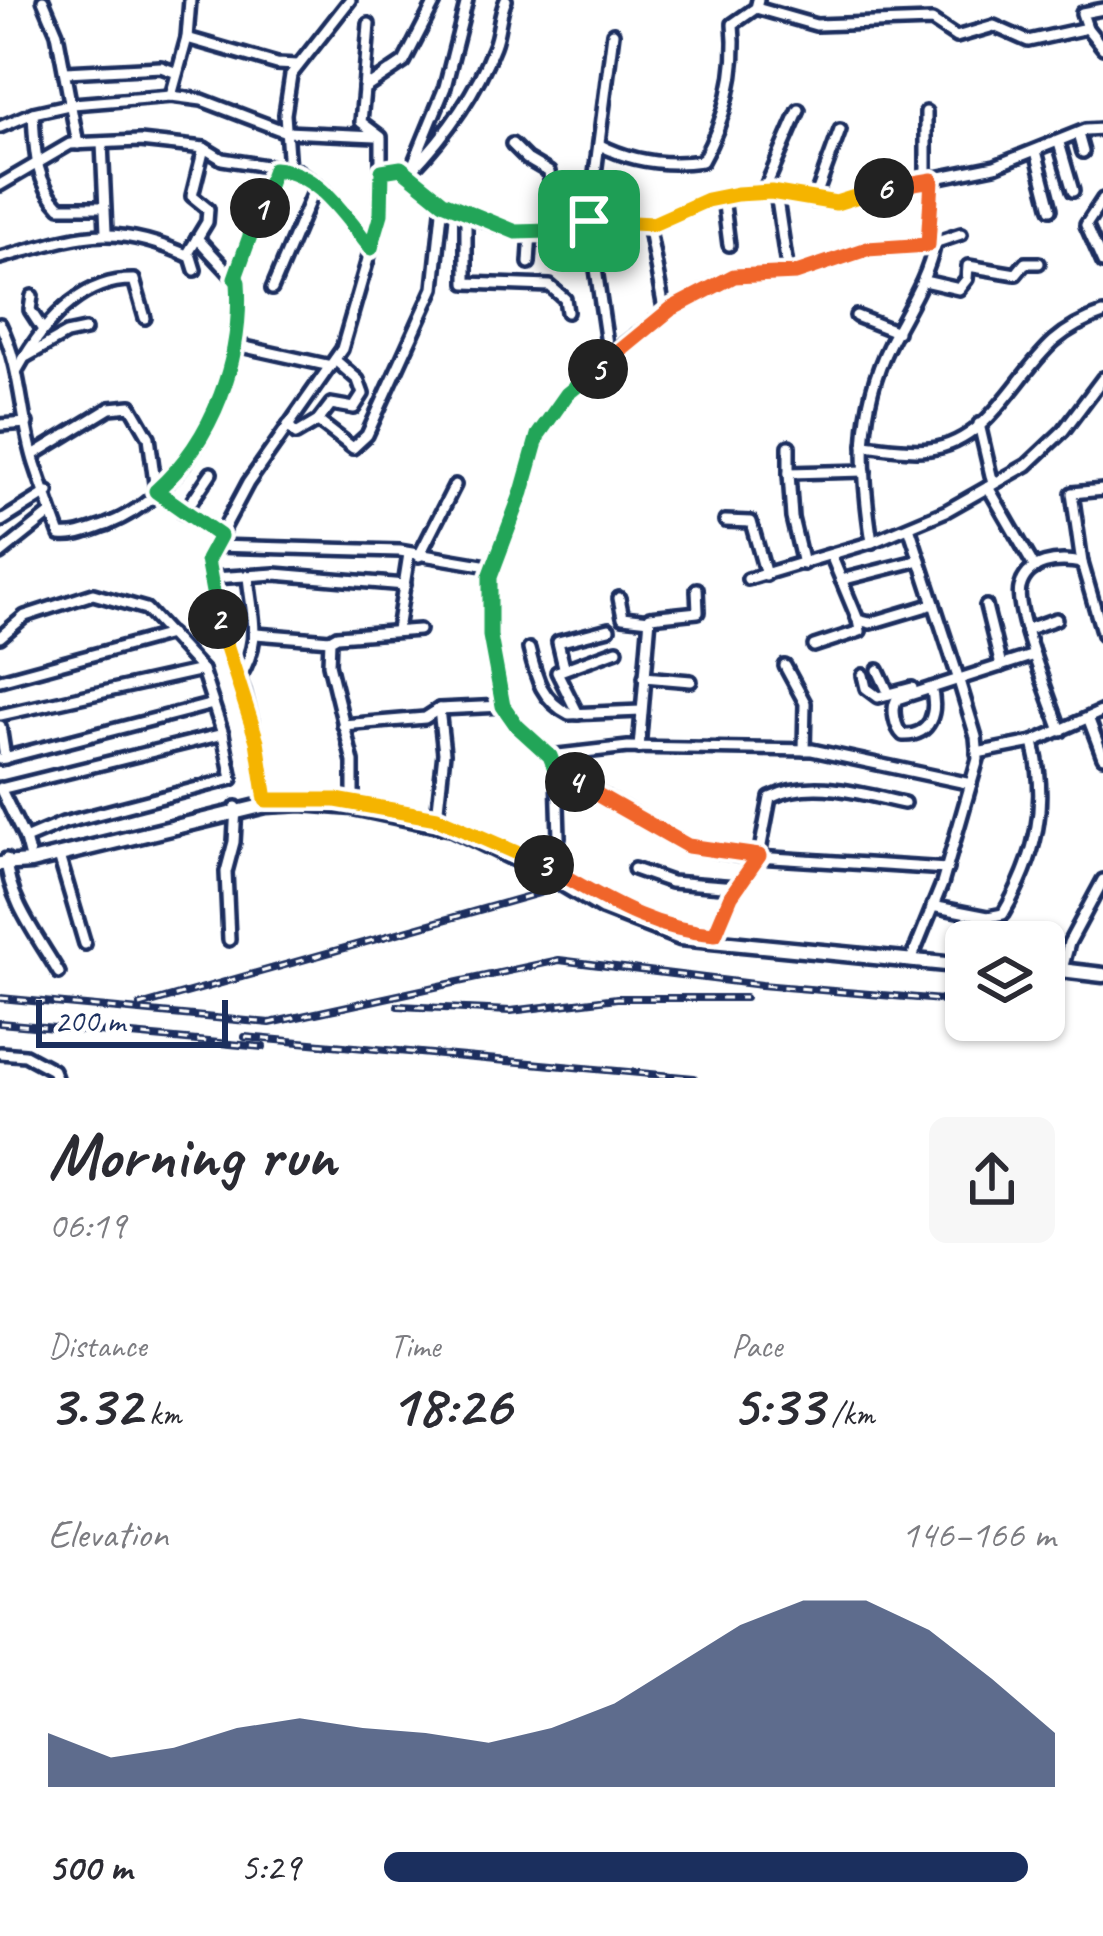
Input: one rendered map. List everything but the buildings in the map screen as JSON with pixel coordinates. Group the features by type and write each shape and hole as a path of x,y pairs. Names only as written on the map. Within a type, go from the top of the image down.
{"main road":[{"path":"31,859 302,797 437,818 545,866 643,920 680,932 945,961"},
{"path":"353,804 452,828 603,908 680,938 911,957"},
{"path":"3,862 58,856 235,810"},
{"path":"1065,973 1103,978"}],"street":[{"path":"43,0 66,72 78,144"},
{"path":"171,95 187,38 190,0"},
{"path":"289,170 285,114 291,75 350,0"},
{"path":"364,89 404,62 436,0"},
{"path":"410,172 445,87 467,0"},
{"path":"410,172 476,86 496,42 506,0"},
{"path":"600,146 651,161 702,161 726,106 733,24 757,4 793,22 932,21 956,37 994,26 1028,41 1087,28"},
{"path":"1103,9 1082,13 1103,48"},
{"path":"369,24 361,122 381,137"},
{"path":"609,358 589,221 613,34"},
{"path":"187,38 277,64 298,64"},
{"path":"66,72 161,67 177,73"},
{"path":"0,127 73,104 171,95 202,100 286,132 381,137"},
{"path":"763,193 799,110"},
{"path":"872,542 863,420 872,386 924,281 932,244 926,112"},
{"path":"33,113 36,163 49,196 60,207 103,207"},
{"path":"382,171 401,168 410,172 443,202 516,232 589,221 647,224 723,197 763,193 836,203 1036,152 1103,129"},
{"path":"814,201 840,130"},
{"path":"1078,134 1083,152"},
{"path":"266,803 257,741 221,636 207,560 248,482 342,350 381,214 381,137"},
{"path":"0,184 70,145 140,141 204,148 222,159 298,171 316,184 371,248"},
{"path":"1059,142 1073,191"},
{"path":"102,143 106,232"},
{"path":"512,144 549,172 556,229"},
{"path":"187,255 207,222 208,209 192,196 204,148"},
{"path":"1036,152 1051,209"},
{"path":"0,324 16,370 33,455 60,535 129,516 188,455 213,413 236,345 239,297 235,278 274,169"},
{"path":"272,290 316,184"},
{"path":"776,193 788,273"},
{"path":"723,197 729,245"},
{"path":"1103,199 1086,225 1103,263"},
{"path":"318,421 353,448 367,435 434,288 443,202"},
{"path":"466,213 466,283 550,286 565,299 567,312"},
{"path":"647,224 665,314"},
{"path":"529,263 531,231"},
{"path":"0,258 86,233 106,232 136,236 187,255 195,270"},
{"path":"545,866 559,837 557,774 550,756 503,706 490,636 490,577 538,435 567,394 609,358 665,314 734,276 788,273 867,249 932,244 961,234"},
{"path":"197,238 235,278"},
{"path":"924,281 959,289 967,279 968,266 1016,274 1025,263 1039,263"},
{"path":"16,370 43,329 91,288 134,280 145,317"},
{"path":"32,296 30,310 43,329"},
{"path":"864,445 929,449 957,441 997,410 1052,343 1081,322 1103,314"},
{"path":"856,316 897,332"},
{"path":"23,359 66,334 85,330"},
{"path":"236,345 333,363 358,380 363,394 354,408 331,404 318,421 296,434 288,425"},
{"path":"748,579 872,542 990,486 1027,465 1063,431 1103,378"},
{"path":"33,455 110,408 131,406 149,437 156,491 217,541 414,555 494,567"},
{"path":"0,425 27,423"},
{"path":"979,424 990,486 1035,568"},
{"path":"789,446 792,518 802,564"},
{"path":"789,473 865,471"},
{"path":"184,513 211,473"},
{"path":"397,630 414,555 455,485"},
{"path":"1103,490 1072,493 1082,563 1098,600 1103,635"},
{"path":"0,521 48,492"},
{"path":"0,554 50,514"},
{"path":"725,521 751,522 766,575"},
{"path":"909,526 958,677 977,753 947,869 911,957"},
{"path":"291,547 295,575"},
{"path":"814,646 860,631 831,555"},
{"path":"841,580 920,560"},
{"path":"1061,731 1018,593 1026,574 1042,563 1082,563"},
{"path":"213,578 295,575 404,585"},
{"path":"239,679 254,653 256,634 248,576"},
{"path":"620,598 623,617 650,620 698,612 697,589"},
{"path":"0,637 25,616 93,594 146,609 202,670 224,734 232,778 64,823 25,839"},
{"path":"858,620 870,623 934,604"},
{"path":"986,607 1001,666"},
{"path":"1028,628 1056,619"},
{"path":"639,748 650,620"},
{"path":"564,667 558,642 609,629"},
{"path":"256,634 330,640 419,630"},
{"path":"0,680 170,634"},
{"path":"330,640 328,664 353,762 353,804"},
{"path":"529,649 544,695 558,709 578,714 641,711"},
{"path":"578,714 557,675 564,667 617,650"},
{"path":"863,676 866,688 878,698 1034,656"},
{"path":"784,666 805,703 804,750"},
{"path":"0,716 202,670"},
{"path":"878,670 889,694"},
{"path":"644,677 691,681"},
{"path":"931,688 936,704 927,727 903,735 898,731 894,702 958,677"},
{"path":"0,726 3,759 213,704"},
{"path":"343,725 424,718 439,709 503,706"},
{"path":"437,818 444,753 439,709"},
{"path":"977,753 1033,742 1103,711"},
{"path":"1089,720 1103,757"},
{"path":"31,859 0,789 224,734"},
{"path":"932,906 988,917 1003,914 1035,837 1043,799 1033,742"},
{"path":"550,756 639,748 804,750 971,784"},
{"path":"557,774 688,846 759,856 947,869"},
{"path":"715,934 736,887 759,856 770,798 810,787 904,803"},
{"path":"229,940 226,872 234,842 235,810"},
{"path":"58,856 85,944"},
{"path":"3,862 14,898 58,973"},
{"path":"634,869 671,883 736,887"},
{"path":"1065,958 1103,880"},
{"path":"0,1053 25,1055 53,1070 55,1078"}],"railway":[{"path":"140,1006 543,892"},
{"path":"0,998 270,1023 559,960 761,985 945,1000"},
{"path":"398,1006 511,1011 617,998 745,998"},
{"path":"0,1023 263,1047"},
{"path":"245,1037 694,1078"}],"route":[{"path":"401,168 443,202 516,232 549,231 589,221 653,224 707,200 737,194 771,192 836,203 932,180 928,245 867,249 796,273 734,276 671,309 567,394 538,435 490,577 490,636 503,706 550,756 557,774 688,846 759,856 731,896 715,934 680,932 643,920 451,822 353,802 302,797 266,800 257,741 244,691 221,636 210,581 207,560 220,536 156,491 188,455 222,394 238,324 235,278 274,169 298,171 323,190 371,248 381,214 382,171 401,168"}]}
